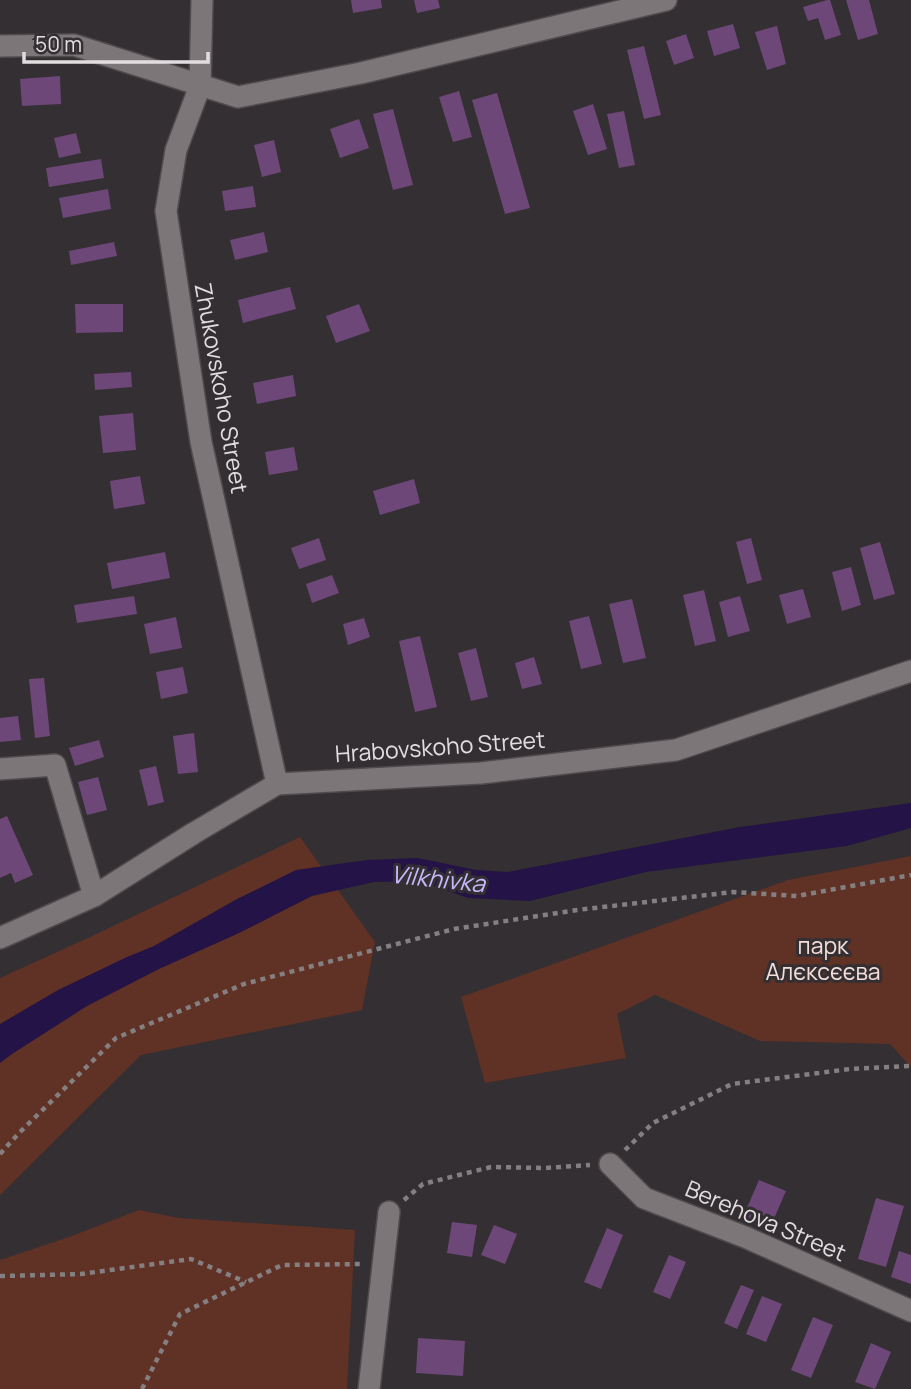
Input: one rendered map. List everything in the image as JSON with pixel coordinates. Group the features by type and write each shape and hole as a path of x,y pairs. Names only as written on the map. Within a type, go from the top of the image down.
{"street":[{"name":"Zhukovskoho Street","path":"202,0 200,86 176,150 166,211 201,442 277,783"},
{"path":"0,46 74,45 238,97 361,74 666,0"},
{"name":"Hrabovskoho Street","path":"0,938 94,896 277,783 481,773 677,750 911,671"},
{"path":"0,769 55,765 94,896"},
{"name":"Berehova Street","path":"610,1164 644,1198 745,1237 911,1311"},
{"path":"369,1389 389,1212"}],"path":[{"path":"0,1154 116,1038 244,984 454,929 577,910 733,892 797,896 911,875"},
{"path":"389,1212 423,1184 491,1167 545,1168 610,1164 653,1123 732,1084 850,1069 911,1066"},
{"path":"0,1276 81,1274 191,1259 247,1282"},
{"path":"142,1389 180,1314 282,1265 362,1264"}],"green space":[{"path":"300,837 375,942 362,1010 141,1055 0,1195 0,978"},
{"name":"парк Алєксєєва","path":"911,856 911,1067 890,1044 760,1041 655,995 617,1014 626,1058 485,1083 461,997 788,880"},
{"path":"139,1210 179,1218 355,1230 347,1389 0,1389 0,1260"}],"water":[{"name":"Vilkhivka","path":"911,803 911,828 847,846 646,872 530,901 468,898 420,881 374,882 312,896 87,1006 0,1063 0,1024 58,990 154,946 237,899 296,870 367,860 418,858 476,870 508,872 740,827"}],"building":[{"path":"351,0 381,0 382,8 353,13"},
{"path":"414,0 438,0 440,8 417,13"},
{"path":"830,0 841,35 825,40 818,18 808,21 803,7"},
{"path":"846,0 869,0 878,34 858,40"},
{"path":"733,24 740,48 714,56 707,31"},
{"path":"777,26 786,64 767,70 755,32"},
{"path":"686,34 694,58 674,65 666,41"},
{"path":"644,46 661,115 644,119 627,50"},
{"path":"60,76 61,104 22,106 20,79"},
{"path":"459,91 472,137 453,142 439,97"},
{"path":"497,93 530,208 505,214 472,100"},
{"path":"593,104 607,149 588,155 573,111"},
{"path":"393,109 413,185 393,190 373,114"},
{"path":"624,111 635,165 619,168 607,114"},
{"path":"359,119 369,148 340,158 330,129"},
{"path":"76,133 81,153 59,158 54,138"},
{"path":"274,140 281,172 262,177 254,145"},
{"path":"101,159 104,178 49,187 46,168"},
{"path":"253,186 256,207 225,211 222,191"},
{"path":"108,189 111,209 63,218 59,198"},
{"path":"264,232 268,252 235,260 230,240"},
{"path":"114,242 117,256 71,265 69,251"},
{"path":"290,287 296,309 243,323 238,300"},
{"path":"75,304 123,304 123,332 76,333"},
{"path":"359,304 370,331 336,343 326,316"},
{"path":"131,372 132,387 95,390 94,374"},
{"path":"293,375 296,396 257,404 253,383"},
{"path":"133,413 136,450 103,453 99,416"},
{"path":"294,447 298,470 269,475 265,452"},
{"path":"140,476 145,504 114,509 110,481"},
{"path":"414,479 420,503 380,515 373,491"},
{"path":"319,538 326,560 299,569 291,548"},
{"path":"751,538 762,580 747,584 736,542"},
{"path":"880,542 895,594 874,600 860,548"},
{"path":"165,552 170,578 112,589 107,563"},
{"path":"851,567 861,605 842,611 832,572"},
{"path":"332,575 339,593 312,603 306,584"},
{"path":"803,589 811,617 787,624 779,595"},
{"path":"704,590 716,641 695,646 683,595"},
{"path":"134,596 137,614 77,623 74,605"},
{"path":"740,596 750,631 728,637 719,602"},
{"path":"632,599 646,658 623,663 609,604"},
{"path":"589,616 602,664 581,669 569,621"},
{"path":"176,617 182,648 150,654 144,624"},
{"path":"364,618 370,637 348,645 343,624"},
{"path":"420,636 437,707 415,712 399,641"},
{"path":"476,648 488,697 471,701 458,653"},
{"path":"534,657 542,684 522,689 515,663"},
{"path":"183,667 188,693 161,699 156,672"},
{"path":"44,678 50,736 35,738 29,679"},
{"path":"18,716 21,740 0,742 0,718"},
{"path":"194,733 198,772 178,774 173,736"},
{"path":"99,740 104,757 75,766 69,748"},
{"path":"156,766 164,802 148,806 139,770"},
{"path":"98,777 107,810 87,815 78,782"},
{"path":"7,816 33,875 15,883 11,873 0,878 0,819"},
{"path":"759,1180 786,1191 770,1228 743,1217"},
{"path":"876,1198 904,1206 886,1267 858,1259"},
{"path":"452,1222 477,1225 472,1257 447,1253"},
{"path":"494,1225 517,1234 505,1264 481,1255"},
{"path":"607,1228 623,1235 601,1289 584,1282"},
{"path":"899,1251 911,1255 911,1284 891,1277"},
{"path":"669,1255 686,1262 670,1299 653,1292"},
{"path":"741,1285 754,1290 737,1329 724,1323"},
{"path":"762,1296 782,1304 766,1342 746,1334"},
{"path":"813,1317 833,1325 811,1378 791,1370"},
{"path":"418,1338 465,1341 463,1376 416,1373"},
{"path":"871,1343 891,1352 875,1389 855,1382"}]}
